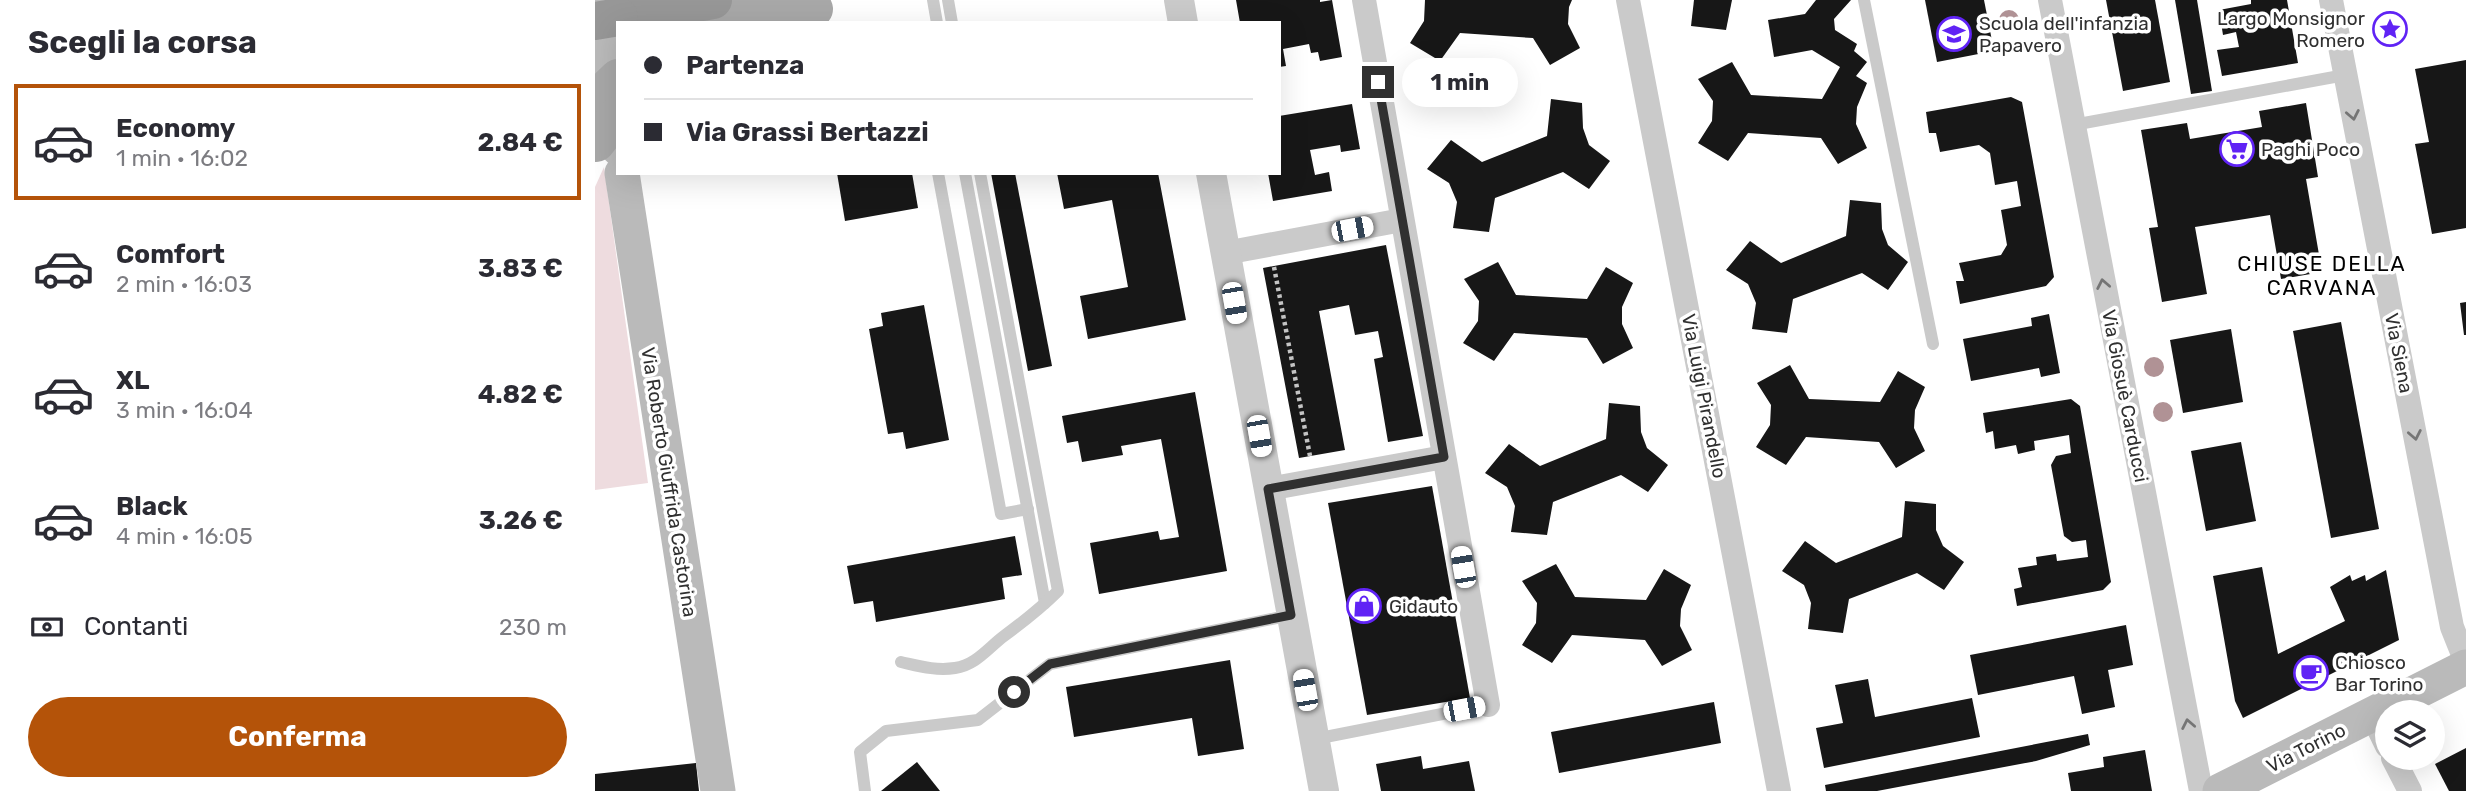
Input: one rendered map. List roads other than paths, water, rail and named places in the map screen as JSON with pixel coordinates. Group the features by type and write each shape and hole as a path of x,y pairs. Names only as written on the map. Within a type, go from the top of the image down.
{"highway":[{"path":"603,13 713,0"}],"main road":[{"path":"719,21 735,15 829,4"},
{"path":"782,21 829,4"},
{"path":"603,13 616,130"},
{"path":"595,100 616,80"},
{"path":"595,143 616,117"},
{"name":"Via Roberto Giuffrida Castorina","path":"622,175 718,791"},
{"name":"Via Torino","path":"2220,791 2466,665"}],"street":[{"path":"1179,0 1183,21"},
{"path":"1364,0 1488,705"},
{"name":"Via Luigi Pirandello","path":"1629,0 1779,791"},
{"name":"Via Giosuè Carducci","path":"2050,0 2201,791"},
{"name":"Via Siena","path":"2332,0 2452,627 2466,665"},
{"path":"1210,175 1324,791"},
{"path":"1225,253 1402,220"},
{"path":"1268,489 1444,457"},
{"path":"2372,715 2375,721"},
{"path":"2399,770 2410,791"}],"lane":[{"path":"933,0 937,21"},
{"path":"948,0 952,21"},
{"path":"1864,0 1933,344"},
{"path":"2073,125 2345,75"},
{"path":"938,175 1001,514 1028,509"},
{"path":"965,175 1045,604"},
{"path":"901,662 938,670 958,668 978,660 1058,591 980,175"},
{"path":"865,791 860,752 886,732 978,720 1050,664 1291,615"},
{"path":"1314,739 1488,705"}],"place":[{"name":"Largo Monsignor Romero","path":"2390,29"},
{"name":"Scuola dell'infanzia Papavero","path":"1954,34"},
{"name":"Paghi Poco","path":"2237,149"},
{"name":"Gidauto","path":"1364,606"},
{"name":"Chiosco Bar Torino","path":"2311,673"}],"district":[{"name":"CHIUSE DELLA CARVANA","path":"2322,275"}]}
